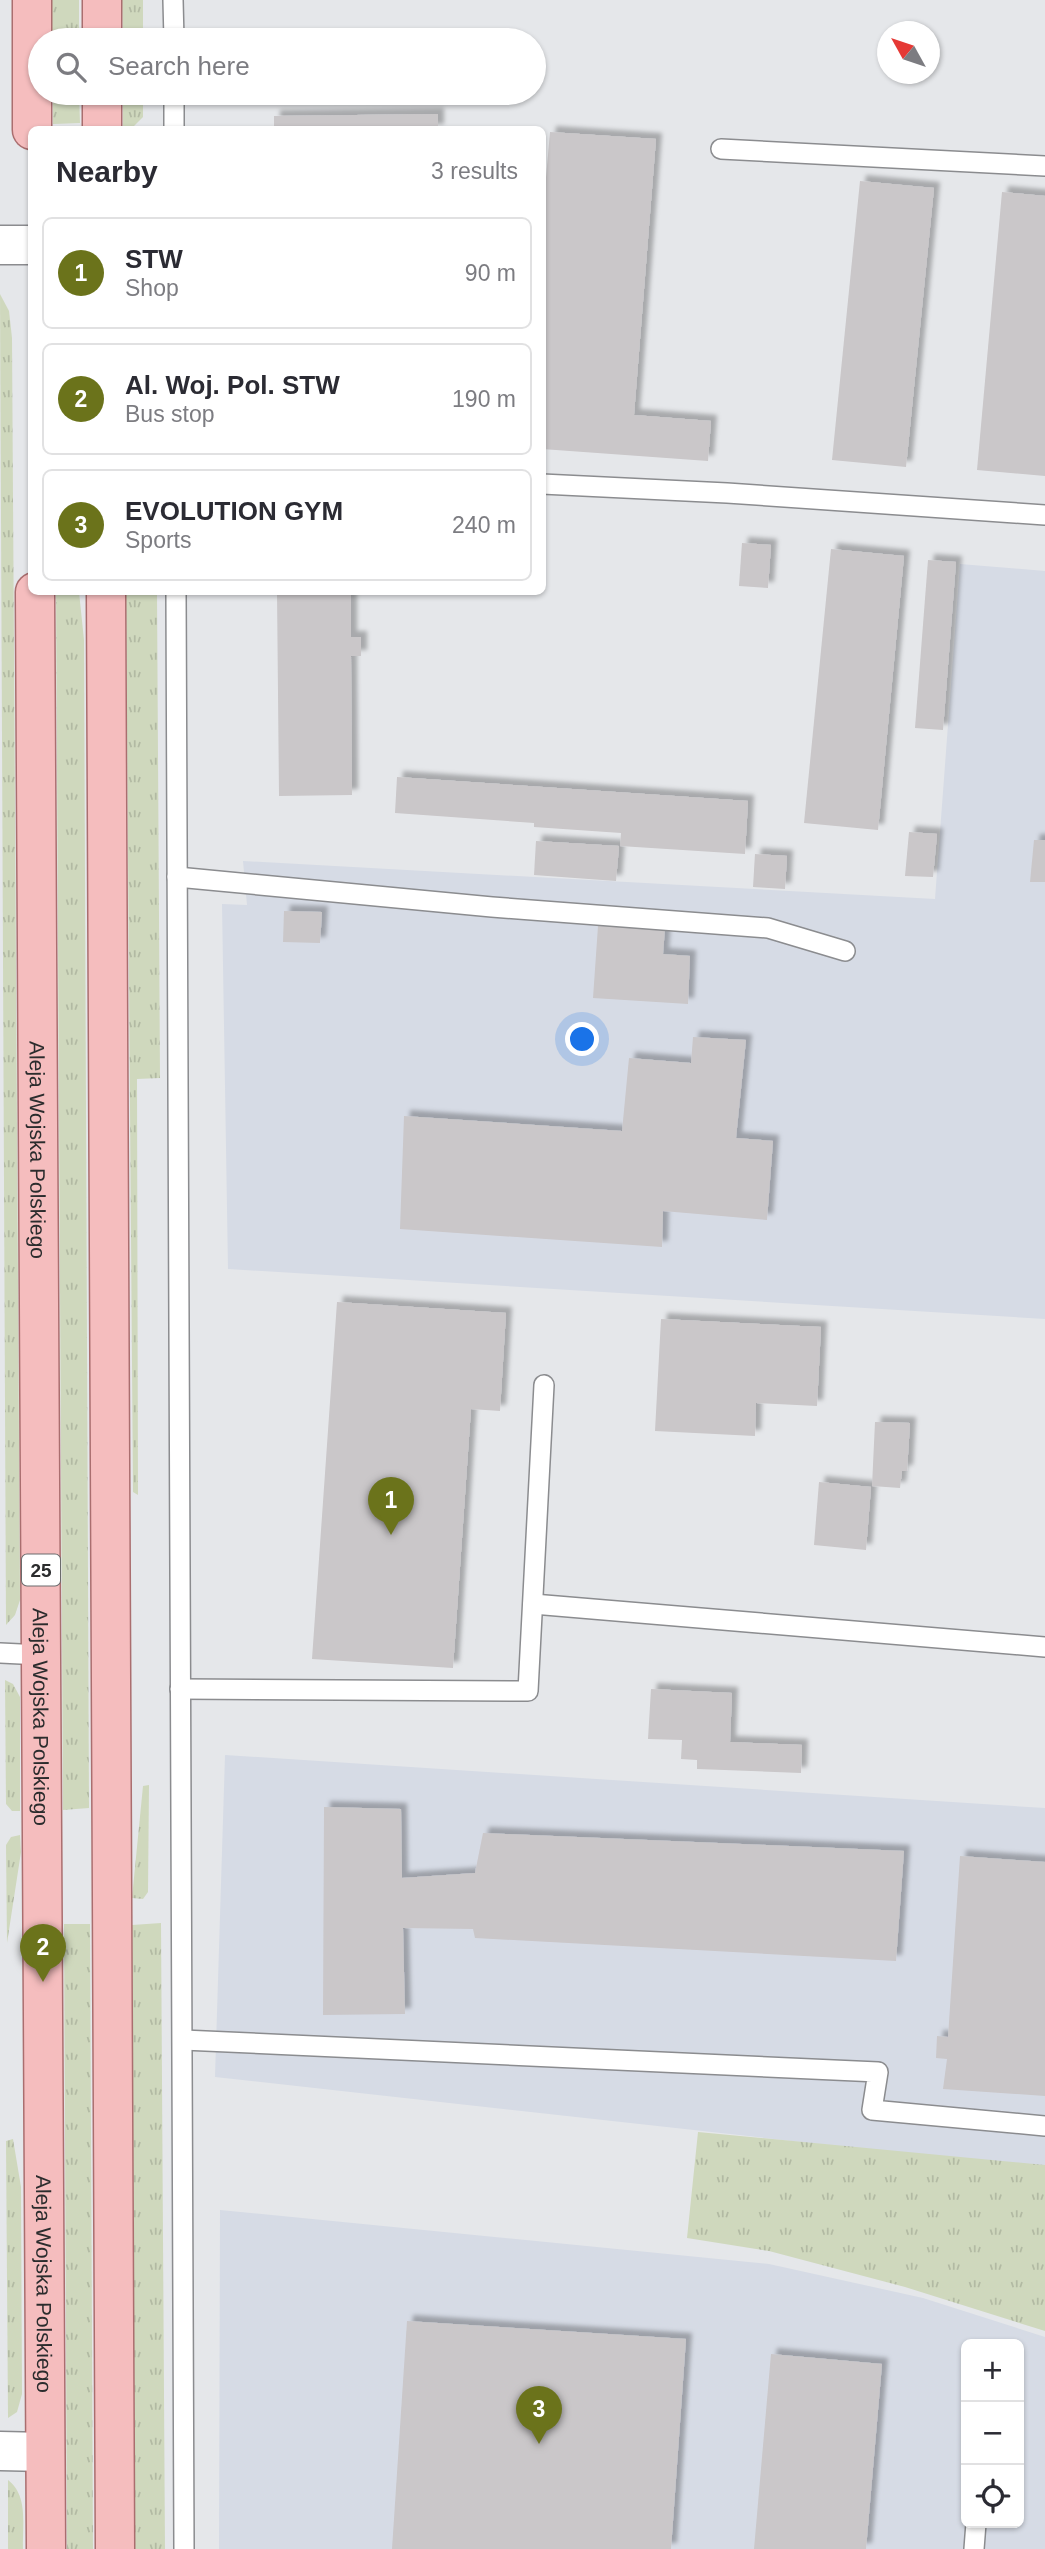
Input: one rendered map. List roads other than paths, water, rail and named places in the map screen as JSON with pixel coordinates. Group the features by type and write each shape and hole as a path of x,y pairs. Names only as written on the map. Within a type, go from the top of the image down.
{"main road":[{"path":"32,0 32,28"},
{"path":"102,0 102,28"},
{"path":"32,105 32,126"},
{"path":"102,105 102,126"},
{"name":"Aleja Wojska Polskiego","path":"35,595 46,2549"},
{"path":"106,595 115,2549"}],"street":[{"path":"0,245 28,245"},
{"path":"0,2451 45,2452"}],"lane":[{"path":"173,0 174,28"},
{"path":"174,105 174,126"},
{"path":"721,149 1045,166"},
{"path":"546,484 727,493 1045,515"},
{"path":"176,595 184,2549"},
{"path":"177,877 492,907 768,928 845,951"},
{"path":"180,1689 528,1691 544,1385"},
{"path":"533,1604 1045,1647"},
{"path":"0,1654 41,1655"},
{"path":"183,2040 878,2072 872,2110 1045,2126"},
{"path":"974,2549 976,2528"}],"place":[{"name":"STW","path":"391,1535"},
{"name":"Al. Woj. Pol. STW","path":"43,1982"},
{"name":"EVOLUTION GYM","path":"539,2444"}]}
